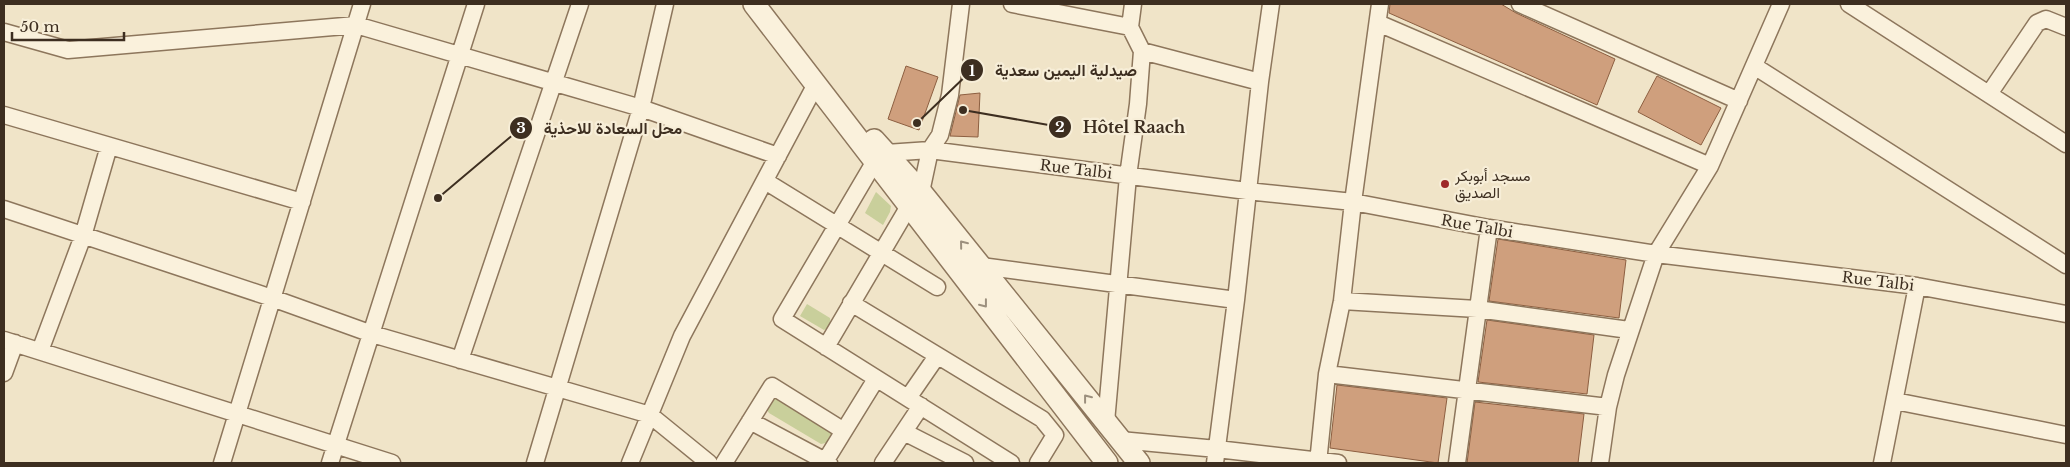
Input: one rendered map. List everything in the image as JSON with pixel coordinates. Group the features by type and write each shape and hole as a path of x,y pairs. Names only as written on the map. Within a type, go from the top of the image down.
{"street":[{"path":"222,463 362,4"},
{"path":"330,463 476,4"},
{"path":"460,360 580,4"},
{"path":"535,463 641,108 665,4"},
{"path":"754,4 816,84 881,157 915,199 1107,463"},
{"path":"826,347 881,252 915,199 930,150 940,136 950,95 961,4"},
{"path":"1012,4 1130,27"},
{"path":"1106,422 1128,176 1138,104 1142,51 1130,27 1133,4"},
{"path":"1216,456 1271,4"},
{"path":"1318,462 1328,374 1342,301 1353,202 1380,4"},
{"path":"1520,4 1739,100"},
{"path":"1600,463 1608,407 1629,330 1656,254 1710,166 1779,4"},
{"path":"1850,4 2066,144"},
{"path":"1989,94 2037,23 2046,19 2066,27"},
{"path":"1378,23 1710,166"},
{"path":"4,32 68,50 356,24 641,108 778,156"},
{"path":"1142,51 1260,82"},
{"path":"1754,66 2066,266"},
{"path":"630,463 682,336 816,84"},
{"path":"4,115 302,202"},
{"path":"40,351 83,236 109,146"},
{"name":"Rue Talbi","path":"881,157 930,150 1247,192 1353,202 1489,228 1656,254 1918,286 2066,314"},
{"path":"881,157 837,226 782,319 1011,463"},
{"path":"765,181 937,286"},
{"path":"915,199 981,266 1139,463"},
{"path":"4,209 272,298 372,334 650,415 709,463"},
{"path":"1457,463 1489,228"},
{"path":"981,266 1236,300"},
{"path":"1882,463 1918,286"},
{"path":"1342,301 1477,309 1629,330"},
{"path":"852,303 1042,420 1055,435 1038,463"},
{"path":"4,373 9,341 392,463"},
{"path":"883,463 904,432 915,402 937,356"},
{"path":"1328,374 1466,392 1608,407"},
{"path":"750,421 828,462 844,430 876,378"},
{"path":"724,463 772,386 844,430"},
{"path":"1895,401 2066,435"},
{"path":"947,459 960,431"},
{"path":"904,432 947,459 966,463"},
{"path":"1120,440 1216,456 1338,463"}],"green space":[{"path":"876,192 891,206 883,225 865,213"},
{"path":"807,304 830,318 827,328 824,330 800,316"},
{"path":"774,398 832,433 826,443 821,444 769,413 767,410"}],"building":[{"path":"1390,4 1501,4 1516,13 1615,59 1597,105 1389,13"},
{"path":"906,66 938,77 919,130 888,119"},
{"path":"1657,76 1721,108 1701,145 1638,112"},
{"path":"980,93 978,137 950,136 960,95"},
{"path":"1498,239 1626,260 1619,318 1489,301"},
{"path":"1487,320 1594,335 1587,394 1478,382"},
{"path":"1337,385 1447,398 1438,463 1330,448"},
{"path":"1475,402 1584,414 1578,463 1467,463"}],"place":[{"name":"Hôtel Raach","path":"963,110"},
{"name":"صيدلية اليمين سعدية","path":"917,123"},
{"name":"مسجد أبوبكر الصديق","path":"1445,184"},
{"name":"محل السعادة للاحذية","path":"438,198"}]}
